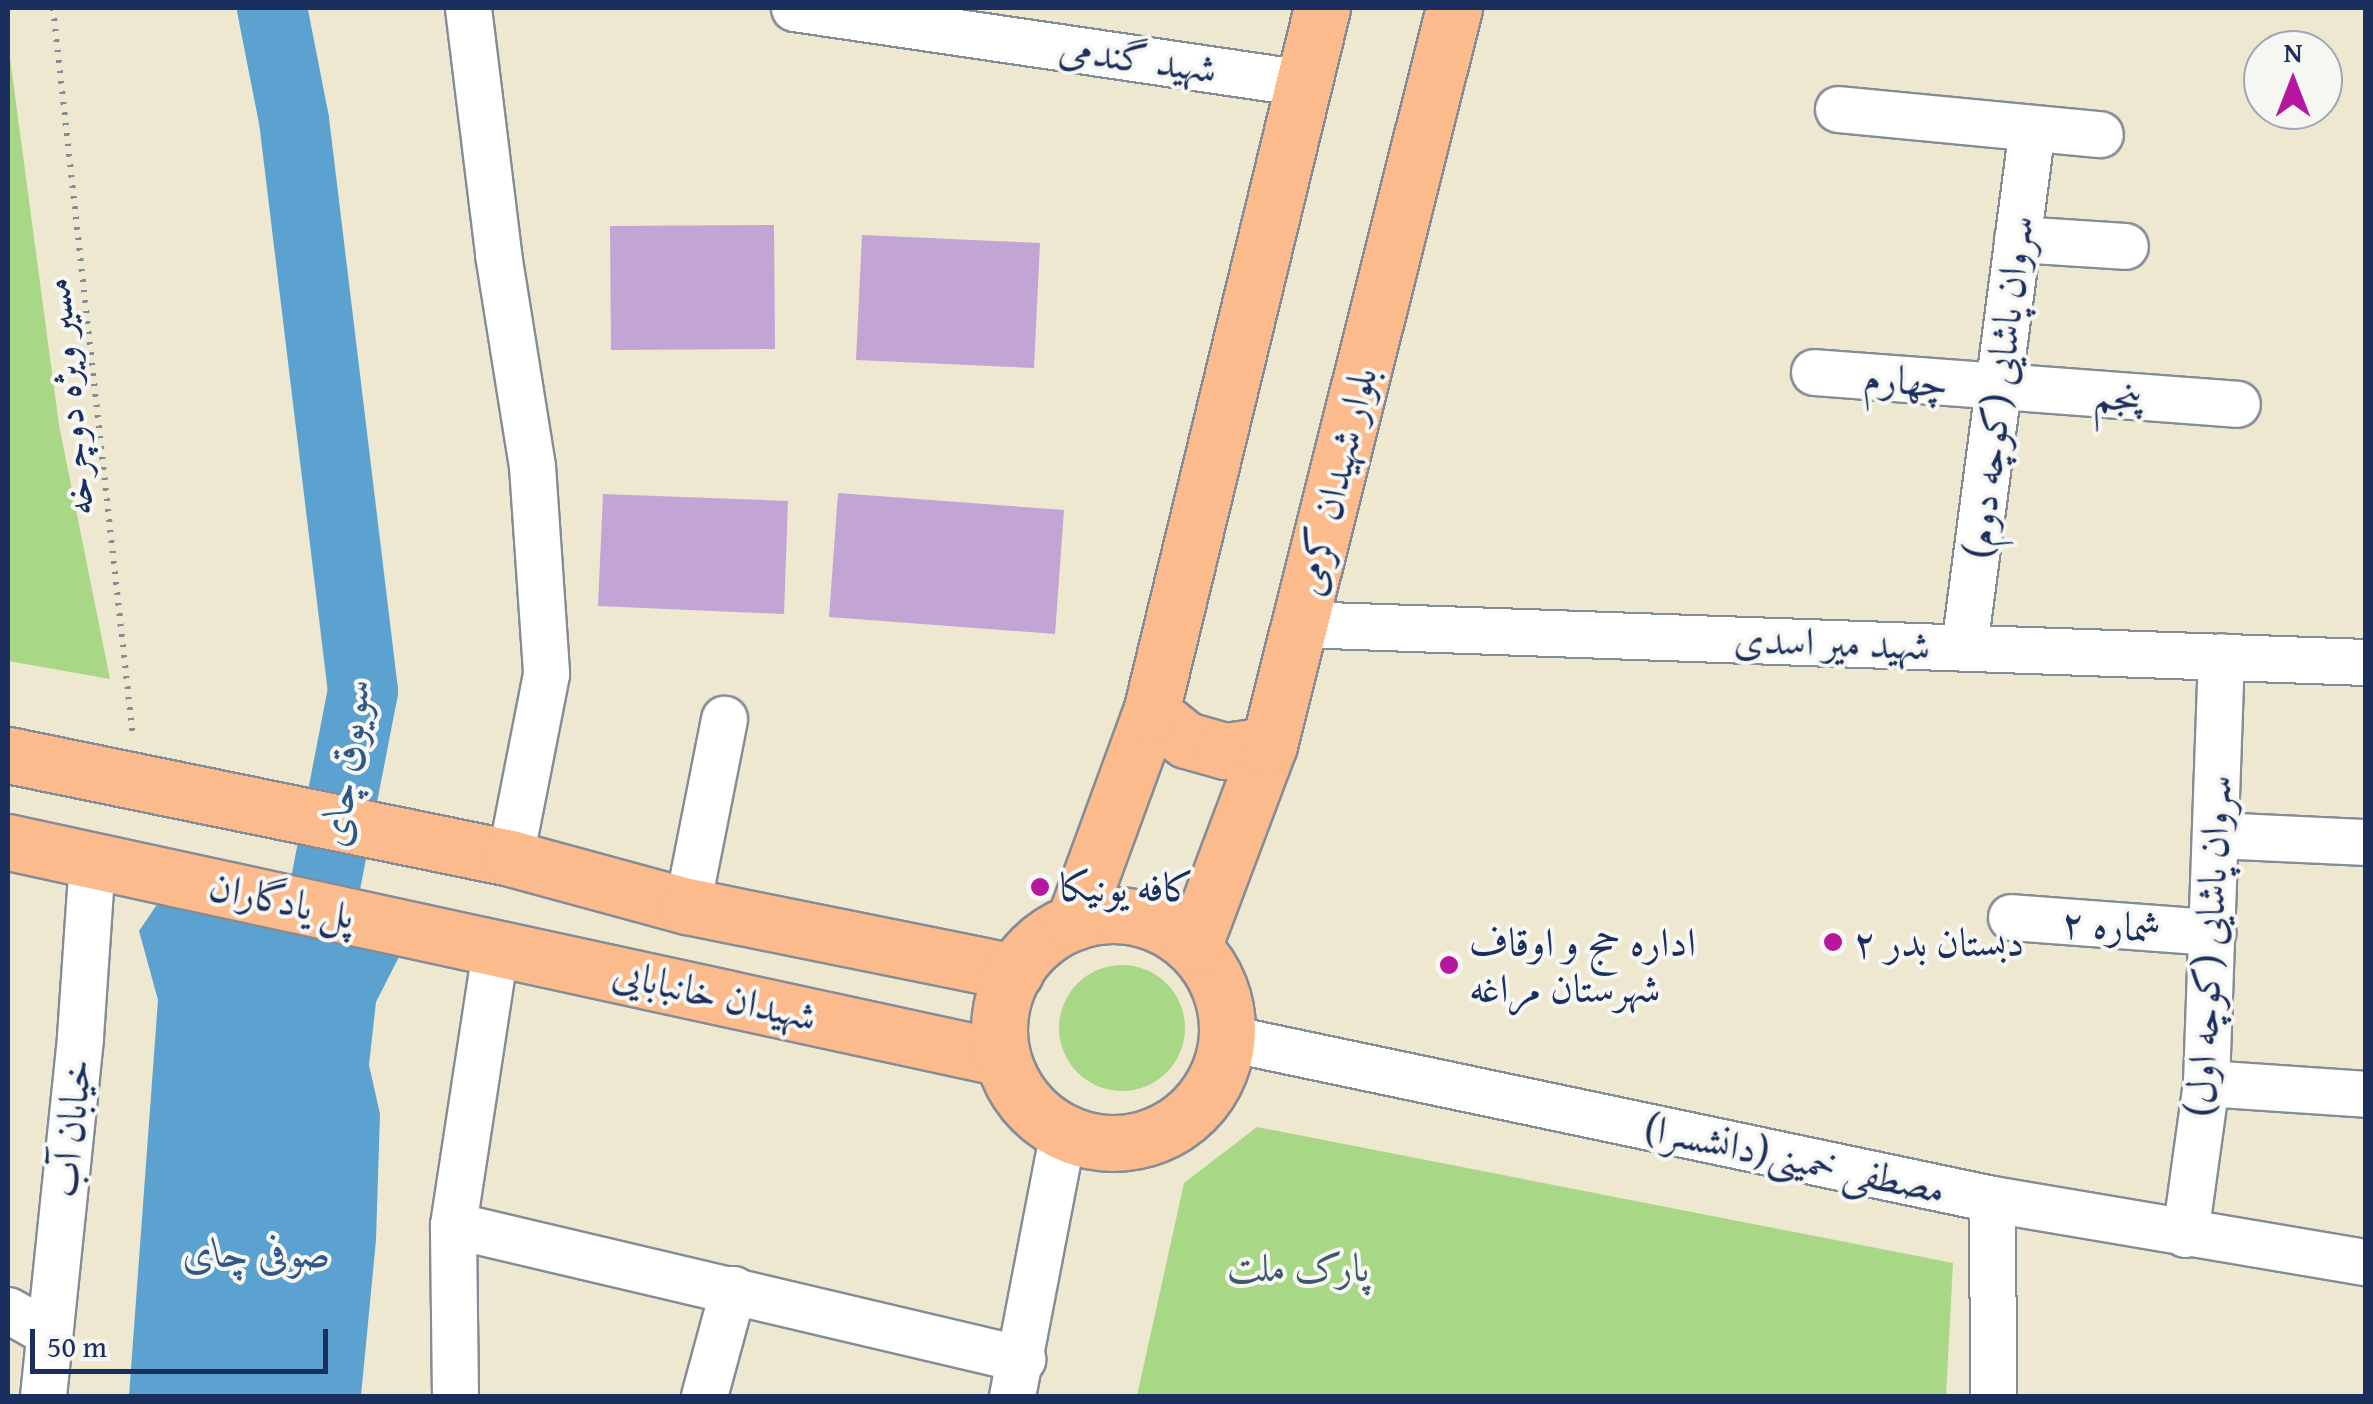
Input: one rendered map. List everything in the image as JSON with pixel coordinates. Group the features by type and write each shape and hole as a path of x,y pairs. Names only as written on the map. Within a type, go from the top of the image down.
{"main road":[{"path":"1074,922 1151,712 1322,8"},
{"name":"بلوار شهیدان کرمی","path":"1194,947 1269,745 1454,8"},
{"path":"1151,712 1186,740 1212,748 1226,751 1269,745"},
{"path":"8,755 145,784"},
{"name":"شهیدان خانبابایی","path":"145,784 510,858 687,906 1015,972"},
{"path":"8,842 114,864"},
{"name":"پل یادگاران","path":"114,864 428,931"},
{"path":"1105,915 1137,917 1167,928 1194,947 1213,972 1226,1004 1228,1038 1219,1074 1199,1105 1171,1128 1136,1141 1118,1142 1099,1142 1063,1132 1036,1114 1015,1088 1002,1058 999,1025 1015,972 1045,937 1074,922 1105,915"},
{"name":"شهیدان خانبابایی","path":"428,931 1002,1058"}],"street":[{"path":"468,8 498,254 532,466 546,674 510,858"},
{"name":"شهید گندمی","path":"794,8 1304,83"},
{"path":"1838,109 2100,134"},
{"name":"سروان پاشایی (کوچه دوم)","path":"1964,646 2032,128"},
{"path":"2017,239 2125,246"},
{"name":"چهارم","path":"1814,372 1998,388"},
{"name":"پنجم","path":"1998,388 2237,404"},
{"name":"شهید میر اسدی","path":"1300,624 2366,662"},
{"name":"سروان پاشایی (کوچه اول)","path":"2185,1234 2206,1084 2221,656"},
{"path":"687,906 724,719"},
{"path":"2216,836 2366,842"},
{"name":"خیابان آب","path":"42,1396 80,1036 114,864"},
{"name":"شماره ۲","path":"2010,917 2212,932"},
{"path":"455,1396 454,1225 496,945"},
{"name":"(دانشسرا)مصطفی خمینی","path":"1228,1038 1992,1199 2366,1262"},
{"path":"2206,1084 2366,1094"},
{"path":"454,1225 732,1288 1017,1378 1063,1132"},
{"path":"1992,1199 1994,1396"},
{"path":"704,1396 732,1288"},
{"path":"8,1310 47,1332"}],"path":[{"name":"مسیر ویژه دوچرخه","path":"53,8 145,784"}],"green space":[{"path":"8,43 59,425 110,679 8,661"},
{"path":"1122,965 1146,970 1166,984 1180,1004 1185,1028 1180,1052 1166,1072 1146,1086 1122,1091 1098,1086 1078,1072 1064,1052 1059,1028 1064,1004 1078,984 1098,970"},
{"name":"پارک ملت","path":"1257,1127 1953,1263 1946,1396 1137,1396 1184,1183"}],"water":[{"name":"صوفی چای","path":"158,903 404,947 376,1002 369,1065 380,1114 376,1240 361,1396 129,1396 158,1000 139,931"}],"building":[{"path":"774,225 775,349 611,350 610,226"},
{"path":"862,235 1040,243 1034,368 856,360"},
{"path":"838,493 1064,510 1055,634 829,617"},
{"path":"603,494 788,501 784,614 598,606"}],"waterway":[{"name":"سویوق چای","path":"272,8 294,120 363,691 307,979"}],"place":[{"name":"کافه یونیکا","path":"1040,887"},
{"name":"دبستان بدر ۲","path":"1833,942"},
{"name":"اداره حج و اوقاف شهرستان مراغه","path":"1449,965"}]}
